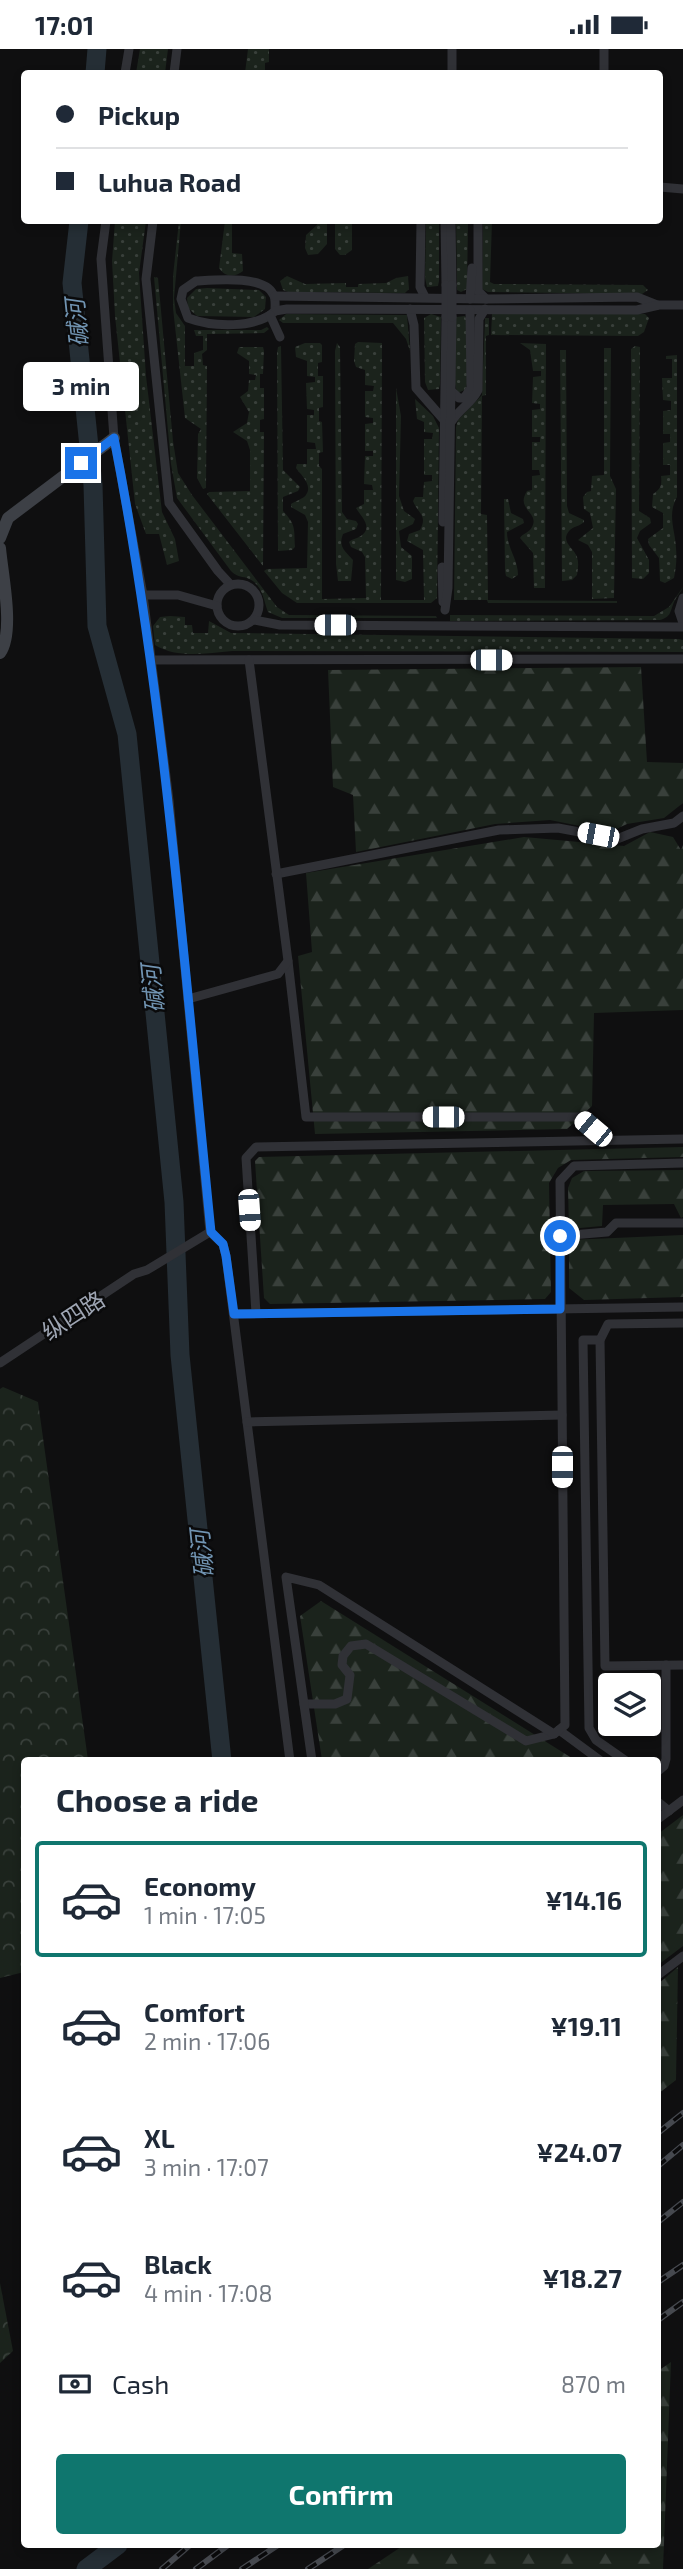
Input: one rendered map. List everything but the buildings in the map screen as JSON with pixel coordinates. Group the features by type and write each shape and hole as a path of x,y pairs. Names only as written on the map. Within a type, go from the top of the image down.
{"street":[{"path":"126,70 129,49"},
{"path":"174,70 177,49"},
{"path":"446,49 446,70"},
{"path":"452,49 452,70"},
{"path":"604,49 604,70"},
{"path":"663,187 683,189"},
{"path":"106,224 101,259 114,438 143,595 169,800 211,1232 223,1244 226,1256 289,1757"},
{"path":"153,224 146,279 169,503 218,572 230,584 248,586 255,593 259,610 254,620"},
{"path":"411,297 419,224"},
{"path":"419,224 420,282 425,297"},
{"path":"445,224 449,285"},
{"path":"451,224 447,392 447,421 448,600 445,610 442,590 447,421 478,390 479,319 485,309"},
{"path":"470,299 472,224"},
{"path":"478,224 478,291 485,299"},
{"path":"279,337 272,313 275,296 258,282 205,281 183,290 181,299 188,318 199,322 249,324 260,322 272,313 287,309 637,310 659,305 683,306"},
{"path":"275,296 470,299 637,297 659,305"},
{"path":"410,309 414,325 416,388 447,421"},
{"path":"426,309 420,314 419,380 422,390 428,395 436,397 447,392"},
{"path":"447,392 464,398 471,388 470,310"},
{"path":"0,538 8,518 114,438"},
{"path":"0,548 6,615 5,645 0,653"},
{"path":"230,584 219,597 218,606 221,618 228,624 239,626 254,620 280,625 683,625 678,611 683,598"},
{"path":"143,595 178,595 218,606"},
{"path":"151,660 683,659"},
{"path":"249,660 306,1117 580,1118 607,1141"},
{"path":"276,874 499,830 558,828 617,839 642,829 674,823 683,816"},
{"path":"188,999 278,974 288,961"},
{"path":"256,1313 246,1158 256,1147 683,1139"},
{"path":"304,1705 335,1704 348,1699 351,1675 342,1665 343,1656 351,1646 366,1644 526,1741 556,1732 565,1725 562,1675 561,1181 574,1166 683,1163"},
{"path":"560,1236 607,1232 616,1223 683,1223"},
{"name":"纵四路","path":"0,1363 134,1275 148,1270 211,1232"},
{"path":"234,1314 683,1307"},
{"path":"683,1324 608,1324 600,1340 605,1666 683,1665"},
{"path":"600,1340 583,1340 589,1728 596,1740 620,1757"},
{"path":"247,1422 562,1415"},
{"path":"311,1757 286,1577 319,1585 594,1757"},
{"path":"661,1768 666,1759 666,1665"},
{"path":"661,1817 683,1800"},
{"path":"661,1804 669,1811"},
{"path":"661,1974 683,1956"}],"green space":[{"path":"140,49 168,49 165,70 136,70"},
{"path":"248,49 269,49 269,62 265,63 265,70 245,70"},
{"path":"115,224 146,224 139,273 146,376 162,512 175,539 179,561 167,565 159,534 146,534 135,504 115,316 112,261"},
{"path":"181,224 174,298 176,313 185,326 185,366 194,366 194,353 203,350 203,336 196,336 194,330 269,329 264,333 207,334 207,350 202,354 203,365 207,366 206,488 203,489 197,478 198,434 201,429 185,418 173,308 173,276"},
{"path":"225,224 232,224 232,253 242,254 243,271 227,275 219,268"},
{"path":"327,224 327,244 318,254 308,255 305,248 306,235 317,225"},
{"path":"335,224 352,224 352,250 340,255 335,249"},
{"path":"426,224 439,224 438,286 427,287"},
{"path":"456,224 468,224 467,289 461,292 457,290"},
{"path":"483,224 492,224 490,282 494,284 643,285 648,290 642,294 488,292 482,289"},
{"path":"287,276 305,284 346,283 346,287 358,287 358,284 386,283 408,276 409,289 405,293 288,292 283,290 280,281"},
{"path":"154,277 158,278 178,473 277,607 289,615 437,618 282,618 268,612 262,592 256,584 231,571 177,498 171,464"},
{"path":"196,289 259,290 266,297 265,309 254,317 197,316 188,308 187,298"},
{"path":"286,314 407,315 410,351 406,339 393,323 283,323 279,320"},
{"path":"431,314 441,317 440,384 439,389 428,390 425,382 424,318"},
{"path":"492,314 645,314 649,318 644,332 638,336 491,335"},
{"path":"465,316 468,381 465,390 457,393 456,317"},
{"path":"485,318 489,318 489,335 486,336 486,395 482,396 481,514 487,515 488,600 617,603 488,603 487,600 454,600 456,427 458,420 482,395"},
{"path":"305,343 320,343 322,362 318,363 318,376 323,376 323,407 319,408 323,452 319,453 319,466 322,469 322,599 366,598 365,557 362,552 351,547 349,542 364,534 366,530 356,508 364,504 364,490 373,490 372,485 364,484 365,456 373,456 373,451 365,451 365,424 373,423 373,418 365,417 365,391 373,391 374,386 365,385 365,370 356,367 355,344 382,343 381,600 424,600 423,550 407,541 409,534 420,530 423,521 413,501 415,497 423,497 424,482 432,481 432,475 424,475 424,439 432,439 433,433 424,432 424,422 417,419 415,399 433,416 439,428 437,598 431,603 297,603 282,593 264,571 307,568 308,522 305,515 291,507 291,504 305,496 308,491 306,480 296,468 297,464 307,464 307,449 316,449 315,443 307,442 307,415 314,415 314,410 307,409 306,383 315,382 315,377 307,376 307,361 296,357 295,347"},
{"path":"337,343 340,347 342,512 347,519 358,524 356,529 343,534 341,542 343,549 353,560 351,581 338,581 336,564"},
{"path":"520,343 546,344 545,588 534,588 533,553 520,538 531,529 534,522 525,507 524,497 527,491 532,490 532,476 540,475 539,470 532,470 532,442 540,442 540,437 532,437 532,410 540,409 540,404 532,403 533,377 541,376 541,371 533,371 530,350"},
{"path":"281,346 283,470 300,487 298,491 283,497 283,511 294,527 295,547 292,550 278,551 277,353 278,347"},
{"path":"239,347 263,347 264,351 263,374 260,374 260,388 264,388 264,419 260,420 260,432 264,432 263,566 207,494 250,491 250,450 247,441 233,432 247,423 249,412 240,397 248,391 249,380 255,380 256,375 249,374 249,361 237,353"},
{"path":"640,347 639,511 650,518 651,523 640,531 637,538 649,560 649,573 643,579 632,578 631,349"},
{"path":"604,348 611,348 610,476 616,489 614,598 592,599 592,552 588,545 578,540 593,528 590,513 584,509 583,497 591,491 592,476 604,475"},
{"path":"560,350 566,350 567,506 569,513 584,520 569,531 566,538 577,557 577,575 572,580 562,581"},
{"path":"677,355 677,497 672,510 676,560 674,578 665,583 660,581 659,558 649,545 648,539 663,528 663,513 652,507 653,494 660,487 661,476 670,475 670,465 663,465 663,443 670,442 670,434 663,434 663,411 671,410 671,401 663,400 662,378 672,378 672,359 666,359 666,356"},
{"path":"396,388 401,416 399,496 404,511 415,519 413,524 399,531 401,547 412,556 412,579 405,582 396,580"},
{"path":"504,499 508,499 511,513 523,519 524,523 507,532 518,569 518,575 512,579 506,576 505,571"},
{"path":"683,587 670,614 660,620 450,621 450,615 654,616 669,607"},
{"path":"160,617 185,617 185,625 192,625 193,633 208,633 209,621 231,633 679,639 683,640 683,652 232,651 183,654 155,645 153,626"},
{"path":"641,667 647,762 683,763 683,803 664,818 627,824 610,832 550,820 495,824 356,852 353,795 333,787 328,670"},
{"path":"650,832 673,837 681,850 683,845 683,1010 594,1013 592,1106 567,1129 315,1134 298,956 312,952 306,873 524,837 624,846"},
{"path":"683,1147 683,1157 571,1160 558,1168 549,1183 551,1292 545,1299 270,1304 264,1298 255,1161 259,1157"},
{"path":"683,1170 683,1217 681,1218 674,1204 603,1205 602,1226 569,1229 568,1188 572,1178 584,1171"},
{"path":"683,1235 683,1297 584,1300 569,1288 569,1240"},
{"path":"3,1387 38,1402 88,1757 21,1757 21,1973 0,1978 0,1389"},
{"path":"321,1601 570,1757 322,1757 300,1616"},
{"path":"683,1815 683,1946 661,1963 661,1832"},
{"path":"678,1967 676,2080 661,2092 661,1981"},
{"path":"0,2283 13,2351 0,2363"},
{"path":"671,2362 663,2569 368,2569 400,2548 661,2548 661,2369"}],"waterway":[{"name":"碱河","path":"95,70 97,49"},
{"name":"碱河","path":"79,224 72,283 93,485 97,626 127,734 174,1202 180,1355 222,1757"},
{"name":"碱河","path":"86,2569 114,2548"}],"railway":[{"path":"661,2131 683,2113"},
{"path":"661,2163 683,2145"},
{"path":"661,2220 683,2202"},
{"path":"661,2280 683,2265"},
{"path":"661,2318 683,2302"},
{"path":"162,2569 186,2548"},
{"path":"196,2569 224,2548"},
{"path":"242,2569 274,2548"},
{"path":"308,2569 340,2548"}],"route":[{"path":"81,463 114,438 143,595 169,800 211,1232 223,1244 234,1314 560,1309 560,1236"}]}
